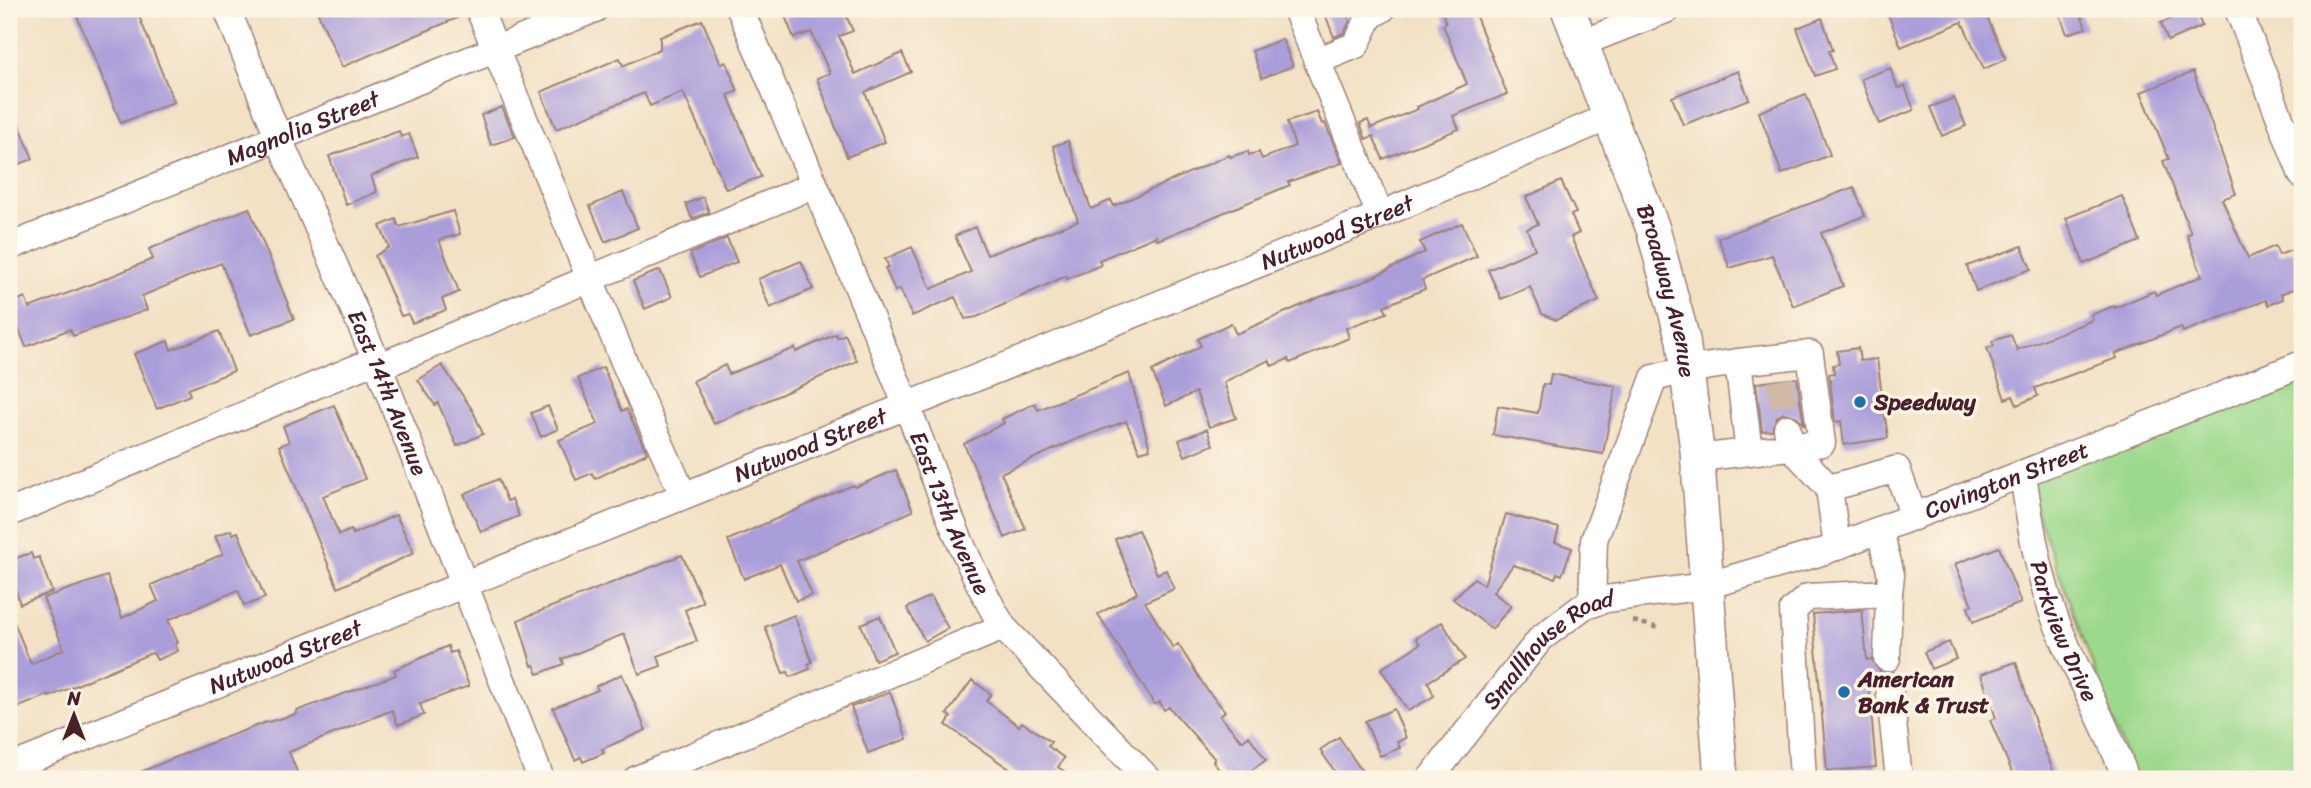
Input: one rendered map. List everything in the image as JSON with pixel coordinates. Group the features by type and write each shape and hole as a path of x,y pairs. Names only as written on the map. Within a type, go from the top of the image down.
{"main road":[{"name":"Broadway Avenue","path":"1568,9 1611,117 1664,265 1688,368 1698,458 1721,779"}],"street":[{"name":"East 14th Avenue","path":"227,9 279,139 377,364 541,779"},
{"path":"480,9 592,276 625,364 683,495"},
{"name":"Magnolia Street","path":"9,247 595,9"},
{"name":"East 13th Avenue","path":"740,9 953,525 988,601 1003,627 1148,779"},
{"path":"1296,9 1380,215"},
{"path":"1317,61 1356,45 1370,16 1382,9"},
{"path":"1582,43 1668,9"},
{"path":"2242,10 2302,175"},
{"name":"Nutwood Street","path":"9,768 1380,215 1611,117"},
{"path":"9,513 814,185"},
{"path":"1592,604 1594,540 1654,378 1688,368 1738,362 1777,369 1810,354 1822,443 1789,438 1749,452 1698,458"},
{"path":"1738,362 1749,452"},
{"name":"Covington Street","path":"1706,586 1837,547 1880,531 2302,364"},
{"path":"1789,438 1829,488 1837,547"},
{"path":"1829,488 1897,469 1914,517"},
{"name":"Parkview Drive","path":"2023,474 2030,523 2056,622 2106,726 2126,779"},
{"path":"1880,531 1891,575 1887,658"},
{"name":"Smallhouse Road","path":"1430,779 1541,638 1562,619 1592,604 1706,586"},
{"path":"1802,779 1793,610 1808,597 1889,593"},
{"path":"637,779 1003,627"},
{"path":"1889,685 1899,779"}],"green space":[{"path":"2302,364 2302,779 2134,779 2023,474"}],"building":[{"path":"74,9 136,9 174,102 121,123"},
{"path":"316,9 464,9 464,15 342,67"},
{"path":"782,9 843,9 853,31 839,36 855,74 902,53 911,72 865,92 885,142 847,157 817,78 830,73 811,32 794,38"},
{"path":"1323,9 1345,9 1350,21 1344,33 1334,37"},
{"path":"1441,9 1473,9 1507,94 1453,116 1459,129 1383,159 1373,136 1366,139 1360,123 1368,120 1371,128 1418,109 1417,107 1467,84 1443,25 1446,23"},
{"path":"1886,9 1993,9 1985,13 2006,59 1984,69 1962,22 1901,47"},
{"path":"2058,9 2079,9 2086,28 2067,34"},
{"path":"2195,9 2202,26 2168,41 2161,23"},
{"path":"1822,18 1833,50 1829,51 1835,69 1815,76 1797,28"},
{"path":"702,20 721,64 726,62 738,91 728,95 761,177 726,189 683,92 650,106 644,93 556,129 541,92 620,58 623,66 660,49 660,37"},
{"path":"1282,39 1293,66 1262,78 1252,51"},
{"path":"1890,68 1898,88 1905,86 1914,110 1879,124 1861,79"},
{"path":"1738,71 1749,99 1683,125 1672,97"},
{"path":"2193,72 2236,194 2222,199 2248,258 2275,246 2279,255 2292,250 2302,274 2302,285 2281,294 2283,299 2268,305 2266,300 2183,332 2181,327 2115,354 2117,358 2035,388 2038,396 2017,405 2013,396 2005,399 1987,348 1994,346 1992,341 2011,335 2017,350 2093,320 2091,315 2154,291 2156,295 2202,276 2187,235 2191,233 2163,161 2169,159 2141,92"},
{"path":"1806,94 1830,155 1782,174 1759,112"},
{"path":"1954,98 1966,126 1942,136 1930,107"},
{"path":"9,99 33,159 9,168"},
{"path":"502,107 515,137 491,145 481,115"},
{"path":"1317,112 1322,124 1325,123 1342,163 1288,182 1290,185 1158,240 1156,236 1099,260 1101,265 1067,279 1066,276 977,317 965,319 955,297 912,316 900,289 895,291 885,268 889,267 885,259 912,247 931,289 971,272 955,236 975,227 987,255 1078,221 1053,146 1068,141 1091,209 1111,200 1114,206 1229,155 1259,152 1262,159 1295,146 1287,122"},
{"path":"399,131 401,137 409,134 418,157 371,176 377,192 346,205 329,156"},
{"path":"1561,181 1576,213 1571,215 1579,233 1571,237 1599,301 1556,320 1542,314 1530,287 1501,299 1488,270 1535,249 1527,229 1538,224 1526,197"},
{"path":"1854,187 1865,216 1821,233 1843,286 1793,306 1772,255 1730,268 1718,238"},
{"path":"623,192 638,228 605,242 590,206"},
{"path":"2122,196 2140,241 2084,264 2066,218"},
{"path":"703,197 709,212 692,219 686,204"},
{"path":"249,208 294,319 251,335 221,263 142,296 147,310 73,336 70,329 26,347 9,304 25,297 29,308 105,279 153,259 149,249"},
{"path":"453,211 460,234 439,240 459,292 442,299 446,310 412,323 408,314 401,316 375,256 389,247 380,226 396,219 399,227"},
{"path":"1462,223 1477,256 1422,280 1425,289 1384,306 1387,313 1346,328 1349,338 1290,363 1288,359 1272,366 1269,360 1224,382 1236,418 1209,427 1196,392 1166,406 1152,371 1201,346 1198,339 1231,323 1236,334 1320,297 1361,283 1425,252 1420,242"},
{"path":"727,238 737,262 700,277 690,254"},
{"path":"2022,246 2031,269 1976,291 1967,266"},
{"path":"801,261 813,289 770,308 758,279"},
{"path":"660,270 672,297 645,309 633,281"},
{"path":"219,331 234,371 188,389 190,395 157,409 134,354 168,341 171,350"},
{"path":"836,334 837,338 845,334 857,361 714,424 693,381 725,365 729,374 795,348 796,352"},
{"name":"Speedway","path":"1858,348 1860,361 1877,359 1888,438 1844,445 1841,421 1835,422 1829,374 1834,373 1833,365 1839,364 1837,351"},
{"path":"442,365 473,411 483,434 457,446 438,403 435,405 418,380"},
{"path":"603,367 622,411 627,409 647,453 595,479 592,473 576,480 559,440 598,424 578,378"},
{"path":"1129,373 1150,449 1140,452 1126,421 1077,439 1001,473 1026,529 1005,538 964,444 1004,423 1002,419 1035,403 1038,410"},
{"path":"1551,374 1616,386 1603,454 1493,435 1498,406 1538,413 1543,384 1549,385"},
{"name":"Speedway","path":"1797,378 1804,426 1798,417 1784,413 1776,417 1772,430 1762,431 1756,383"},
{"path":"334,405 365,479 323,496 339,535 351,530 353,534 396,515 414,553 338,588 279,446 289,442 283,426"},
{"path":"548,406 558,429 541,437 531,413"},
{"path":"1207,429 1213,445 1185,456 1179,440"},
{"path":"896,470 913,511 797,561 812,595 796,601 780,564 744,579 728,540 853,485 855,487"},
{"path":"498,479 507,501 512,499 519,516 481,532 464,494"},
{"path":"1506,514 1559,528 1555,542 1572,548 1562,575 1557,573 1555,578 1513,565 1493,592 1511,606 1492,629 1453,599 1474,578 1484,585"},
{"path":"231,530 233,534 238,532 265,598 244,606 238,590 168,620 178,643 175,644 178,651 157,660 153,653 149,654 49,697 48,695 17,708 15,704 9,707 9,610 31,664 64,649 43,598 107,576 122,618 158,601 151,585 223,554 215,536"},
{"path":"1138,530 1157,574 1166,570 1174,589 1145,602 1173,648 1178,644 1207,690 1225,711 1220,716 1242,741 1249,736 1266,760 1239,779 1225,779 1213,761 1215,759 1169,707 1164,710 1160,702 1155,705 1098,614 1137,593 1115,539"},
{"path":"1999,547 2021,603 1973,622 1968,607 1972,605 1955,564"},
{"path":"31,553 33,559 39,557 52,592 20,604 9,568 15,566 13,559"},
{"path":"682,555 703,602 685,610 697,641 658,656 661,666 639,674 624,634 562,659 564,664 538,674 534,665 532,666 518,620"},
{"path":"930,596 948,628 925,641 907,608"},
{"name":"American Bank & Trust","path":"1862,610 1867,660 1872,659 1880,672 1873,686 1869,687 1876,767 1827,771 1813,614"},
{"path":"794,615 812,662 808,664 810,669 790,677 788,672 783,673 765,627"},
{"path":"880,616 895,652 875,660 861,624"},
{"path":"1442,622 1465,659 1428,682 1434,696 1408,711 1381,669 1420,644 1416,638"},
{"path":"1949,642 1956,659 1931,669 1924,652"},
{"path":"448,646 450,653 456,651 469,686 420,704 424,715 398,725 392,710 289,752 300,779 124,779 198,748 264,723 297,714 296,711 396,675 394,670"},
{"path":"2016,662 2054,773 2040,779 2015,779 1990,720 1996,718 1981,674"},
{"path":"622,674 646,730 602,749 604,753 583,762 581,757 575,760 553,708 598,690 596,686"},
{"path":"972,680 991,694 986,701 1019,726 1022,722 1051,742 1048,746 1064,758 1058,767 1075,779 1024,779 946,725 951,717 947,714"},
{"path":"890,692 907,739 868,753 851,707"},
{"path":"1394,709 1406,738 1397,742 1400,748 1380,756 1365,721"},
{"path":"1339,737 1367,779 1340,779 1320,750"}],"tunnel":[{"path":"1780,380 1787,428"}],"place":[{"name":"Speedway","path":"1860,402"},
{"name":"American Bank & Trust","path":"1844,692"}]}
